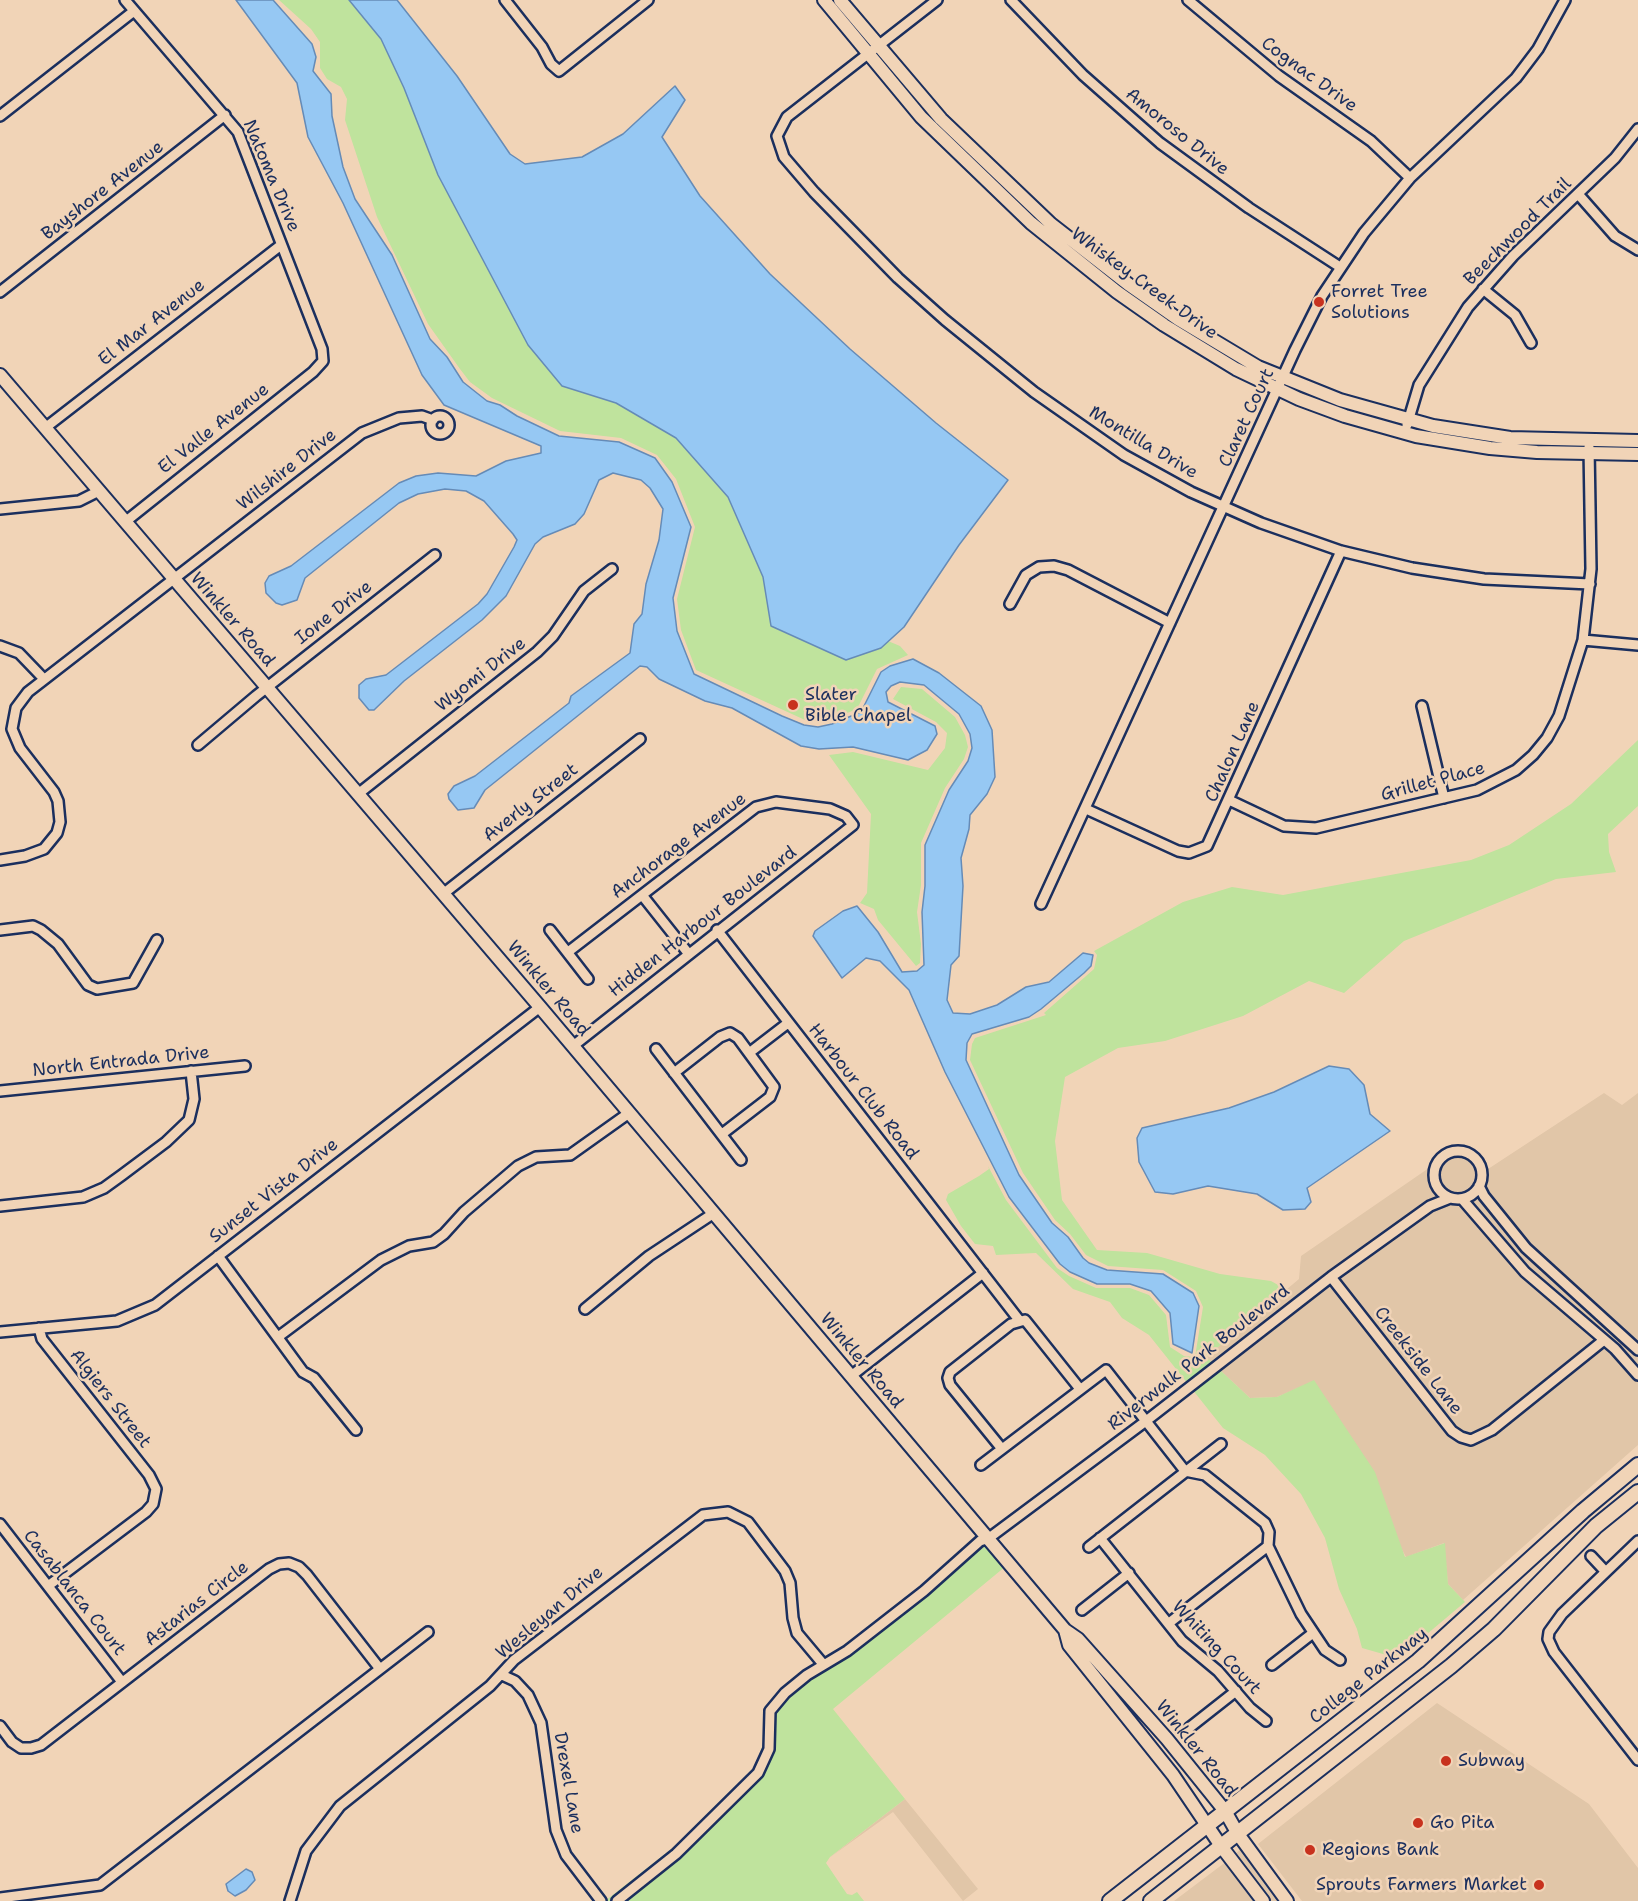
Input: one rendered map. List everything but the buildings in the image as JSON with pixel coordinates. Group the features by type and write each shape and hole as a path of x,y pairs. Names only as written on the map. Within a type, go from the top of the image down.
{"main road":[{"name":"College Parkway","path":"1110,1901 1448,1637 1582,1511 1638,1465"},
{"path":"1151,1901 1451,1666 1494,1629 1596,1526 1638,1492"}],"street":[{"name":"Natoma Drive","path":"125,0 225,115 242,142 322,349 323,361"},
{"path":"505,0 542,47 551,64 560,71 648,0"},
{"name":"Whiskey Creek Drive","path":"824,0 977,155 1052,224 1178,319 1280,384 1340,400 1407,427 1638,454"},
{"name":"Whiskey Creek Drive","path":"840,0 872,50"},
{"path":"872,50 937,0"},
{"name":"Amoroso Drive","path":"1011,0 1083,75 1160,142 1249,208 1340,267"},
{"name":"Cognac Drive","path":"1188,0 1280,76 1371,141 1410,178"},
{"name":"Claret Court","path":"1041,904 1310,318 1364,232 1410,178 1516,78 1538,49 1564,0"},
{"path":"0,116 134,10"},
{"name":"Montilla Drive","path":"872,50 787,117 780,125 778,142 790,165 898,278 975,346 1034,392 1124,455 1223,508 1341,551 1456,576 1590,584"},
{"name":"Bayshore Avenue","path":"0,292 225,115"},
{"name":"Beechwood Trail","path":"1407,427 1415,395 1429,366 1483,289 1518,251 1616,158 1638,129"},
{"path":"1578,194 1616,236 1638,250"},
{"name":"El Mar Avenue","path":"45,428 281,245"},
{"path":"1483,289 1515,315 1531,343"},
{"name":"El Valle Avenue","path":"125,522 313,372 323,361"},
{"name":"Winkler Road","path":"0,375 540,1007 1065,1630 1078,1639 1129,1696 1225,1811 1238,1834 1287,1901"},
{"name":"Wilshire Drive","path":"0,860 25,856 44,849 57,833 60,822 58,801 54,792 20,748 12,729 16,708 21,699 362,433 399,418 422,416 433,420"},
{"name":"Whiskey Creek Drive","path":"1589,447 1638,441"},
{"name":"Grillet Place","path":"1229,800 1284,825 1305,829 1327,826 1477,790 1497,782 1525,763 1540,747 1559,716 1583,640 1590,584 1589,447"},
{"path":"0,509 79,501 99,491"},
{"name":"Chalon Lane","path":"1086,809 1189,853 1207,846 1341,551"},
{"name":"Ione Drive","path":"198,745 266,687 435,555"},
{"path":"1010,604 1026,575 1039,567 1054,566 1068,570 1170,623"},
{"name":"Wyomi Drive","path":"358,794 537,652 553,636 584,591 612,569"},
{"path":"1583,640 1638,645"},
{"path":"0,646 19,652 44,679"},
{"path":"1422,706 1444,798"},
{"name":"Averly Street","path":"442,894 640,739"},
{"name":"Anchorage Avenue","path":"568,952 748,813 765,803 830,809 846,816 853,825"},
{"name":"Hidden Harbour Boulevard","path":"573,1046 717,930 853,825"},
{"path":"642,895 688,953"},
{"path":"0,930 33,926 41,930 58,944 88,985 98,989 134,983 158,940"},
{"path":"550,930 588,979"},
{"name":"Harbour Club Road","path":"717,930 1019,1320 1025,1320 1080,1389"},
{"name":"Sunset Vista Drive","path":"0,1332 117,1321 136,1315 172,1293 540,1007"},
{"path":"749,1053 788,1023"},
{"path":"674,1073 720,1037 729,1033 738,1038 774,1087 770,1097 722,1134"},
{"path":"656,1049 741,1160"},
{"name":"North Entrada Drive","path":"0,1091 245,1066"},
{"path":"0,1206 83,1197 122,1175 166,1142 189,1120 194,1099 190,1071"},
{"path":"278,1337 381,1260 409,1246 433,1242 518,1166 536,1157 570,1155 629,1113"},
{"path":"1458,1152 1472,1156 1479,1165 1481,1179 1479,1186 1475,1192 1462,1199 1450,1198 1438,1188 1434,1173 1437,1164 1444,1156 1458,1152"},
{"path":"1479,1186 1484,1196 1526,1248 1638,1350"},
{"path":"1430,1206 1438,1188"},
{"name":"Riverwalk Park Boulevard","path":"617,1901 676,1854 758,1773 769,1749 770,1711 784,1693 823,1664 855,1645 924,1591 980,1541 989,1538 1146,1421 1331,1277 1430,1206 1450,1198"},
{"path":"1462,1199 1525,1272 1604,1340 1638,1375"},
{"path":"585,1309 648,1256 714,1213"},
{"path":"218,1256 303,1372 314,1378 356,1430"},
{"path":"851,1376 983,1273"},
{"name":"Creekside Lane","path":"1331,1277 1452,1431 1471,1440 1482,1436 1578,1364 1604,1340"},
{"path":"1002,1449 950,1385 948,1378 950,1372 1019,1320"},
{"name":"Algiers Street","path":"39,1328 49,1347 149,1475 156,1489 153,1504 146,1512 48,1586"},
{"path":"981,1465 1106,1370 1185,1471 1205,1475 1257,1514 1269,1532 1268,1545 1312,1633 1325,1650 1340,1660"},
{"path":"1089,1547 1221,1444"},
{"name":"Wesleyan Drive","path":"290,1901 306,1851 340,1806 502,1674 514,1660 696,1518 720,1511 735,1514 748,1522 785,1571 790,1583 793,1618 797,1633 823,1664"},
{"name":"Casablanca Court","path":"0,1524 122,1682"},
{"name":"Whiting Court","path":"1100,1538 1190,1649 1218,1671 1257,1716 1266,1721"},
{"path":"1638,1541 1605,1571 1555,1623 1548,1639 1554,1652 1638,1760"},
{"path":"1169,1623 1268,1545"},
{"path":"1591,1556 1605,1571"},
{"name":"Astarias Circle","path":"0,1726 12,1742 21,1748 41,1745 269,1569 289,1563 299,1567 307,1575 380,1669"},
{"path":"1082,1610 1129,1573"},
{"name":"Winkler Road","path":"1065,1630 1069,1645 1173,1775 1221,1846 1263,1901"},
{"path":"0,1898 100,1885 428,1632"},
{"path":"1272,1665 1312,1633"},
{"name":"Drexel Lane","path":"502,1674 515,1681 528,1695 541,1723 556,1830 566,1855 601,1901"},
{"path":"1189,1728 1236,1691"}],"shaded area":[{"path":"1604,1093 1622,1105 1638,1093 1638,1445 1463,1600 1448,1584 1444,1543 1406,1557 1314,1381 1277,1397 1250,1398 1206,1357 1299,1279 1301,1256 1458,1148 1485,1171"},
{"path":"1437,1703 1589,1804 1638,1868 1638,1901 1302,1901 1258,1844"},
{"path":"905,1799 978,1889 963,1901 893,1812 829,1858"},
{"path":"1242,1848 1281,1901 1269,1901 1234,1855"},
{"path":"1227,1861 1257,1901 1174,1901"}],"green space":[{"path":"279,0 349,0 381,39 404,88 562,386 616,403 676,438 728,497 763,577 771,626 880,648 888,641 900,646 908,655 877,669 857,709 830,720 805,720 696,670 681,630 677,599 695,527 676,479 657,455 621,438 560,431 492,398 470,382 428,324 377,217 345,120 347,99 341,87 327,79 320,68 320,42 311,29"},
{"path":"901,687 922,689 955,717 965,735 968,747 964,759 945,788 921,843 921,885 917,912 921,944 920,963 916,966 878,920 874,909 860,903 867,893 871,814 829,755 853,752 928,770 945,748 947,733 936,722 893,699"},
{"path":"1638,740 1638,806 1608,834 1609,852 1616,872 1556,879 1404,941 1344,993 1309,981 1243,1016 1165,1041 1118,1048 1065,1077 1055,1141 1062,1200 1097,1250 1147,1253 1220,1274 1271,1281 1287,1290 1206,1357 1250,1398 1277,1397 1314,1380 1375,1472 1405,1557 1445,1543 1448,1584 1465,1602 1401,1656 1390,1656 1362,1648 1357,1629 1339,1589 1325,1538 1301,1494 1265,1455 1223,1428 1149,1335 1122,1318 1110,1302 1073,1289 1036,1253 996,1255 993,1246 975,1244 961,1226 946,1200 948,1194 989,1169 988,1166 1006,1200 1057,1268 1096,1288 1130,1288 1149,1295 1166,1315 1170,1347 1184,1356 1195,1357 1203,1307 1196,1291 1163,1270 1108,1266 1086,1255 1070,1234 1055,1220 1023,1173 970,1060 972,1044 975,1038 1046,1015 1044,1013 1094,969 1097,955 1094,951 1183,902 1232,887 1283,895 1471,860 1509,845 1571,804"},
{"path":"980,1535 1006,1566 833,1709 905,1799 830,1857 826,1863 847,1894 852,1895 857,1892 864,1901 605,1901 707,1821 752,1774 764,1742 773,1706 850,1647"}],"water":[{"path":"236,0 273,0 312,44 316,57 313,71 331,94 332,116 343,167 355,199 392,255 430,339 447,357 463,382 487,401 500,405 517,416 559,436 619,442 655,458 672,482 691,527 673,598 677,631 694,674 782,716 804,725 818,727 861,712 881,672 890,666 913,659 939,673 981,706 992,730 995,777 987,794 970,815 969,829 961,858 963,886 959,956 951,965 947,1000 953,1013 970,1014 997,1005 1026,987 1049,982 1083,953 1093,955 1091,966 1084,973 1029,1017 972,1034 967,1043 966,1060 1019,1175 1052,1223 1068,1237 1083,1258 1107,1270 1163,1274 1193,1293 1199,1306 1192,1353 1173,1344 1170,1313 1151,1291 1130,1284 1097,1284 1070,1272 1060,1264 1009,1197 945,1072 909,990 880,961 866,958 842,978 813,936 815,931 843,911 857,906 878,932 902,972 917,971 924,965 922,912 925,886 925,845 949,790 968,761 972,748 970,734 959,714 924,685 900,682 891,686 886,692 888,702 935,726 937,734 927,750 908,760 853,747 819,749 801,746 732,708 705,701 659,679 647,667 640,666 485,790 474,808 458,810 449,799 448,794 454,786 475,776 569,703 571,696 630,653 634,624 642,614 646,584 659,540 663,509 650,488 641,480 613,473 599,480 584,514 575,524 543,537 535,544 506,596 482,620 404,681 374,710 369,710 359,698 359,685 366,679 386,675 478,604 487,594 514,547 517,540 484,501 466,491 445,489 418,494 399,503 305,578 297,600 282,605 276,603 266,593 265,583 269,576 291,566 399,483 416,476 438,473 476,476 506,461 541,453 541,446 444,405 422,375 343,203 308,137 297,83"},
{"path":"349,0 397,0 457,76 510,154 525,164 582,157 623,134 675,86 685,100 662,137 700,196 770,274 850,349 936,423 1008,480 959,545 904,627 881,648 846,660 771,626 763,577 728,497 676,438 616,403 562,386 528,345 438,175 404,88 381,39"},
{"path":"1329,1066 1349,1069 1364,1085 1370,1114 1390,1131 1307,1188 1311,1202 1305,1209 1283,1210 1257,1194 1208,1186 1173,1194 1155,1192 1139,1162 1137,1138 1142,1128 1229,1108 1274,1092"},
{"path":"246,1869 252,1872 255,1880 246,1890 235,1896 228,1891 226,1884"}],"place":[{"name":"Forret Tree Solutions","path":"1319,302"},
{"name":"Slater Bible Chapel","path":"793,705"},
{"name":"Subway","path":"1446,1761"},
{"name":"Go Pita","path":"1418,1823"},
{"name":"Regions Bank","path":"1310,1850"},
{"name":"Sprouts Farmers Market","path":"1539,1885"}]}
